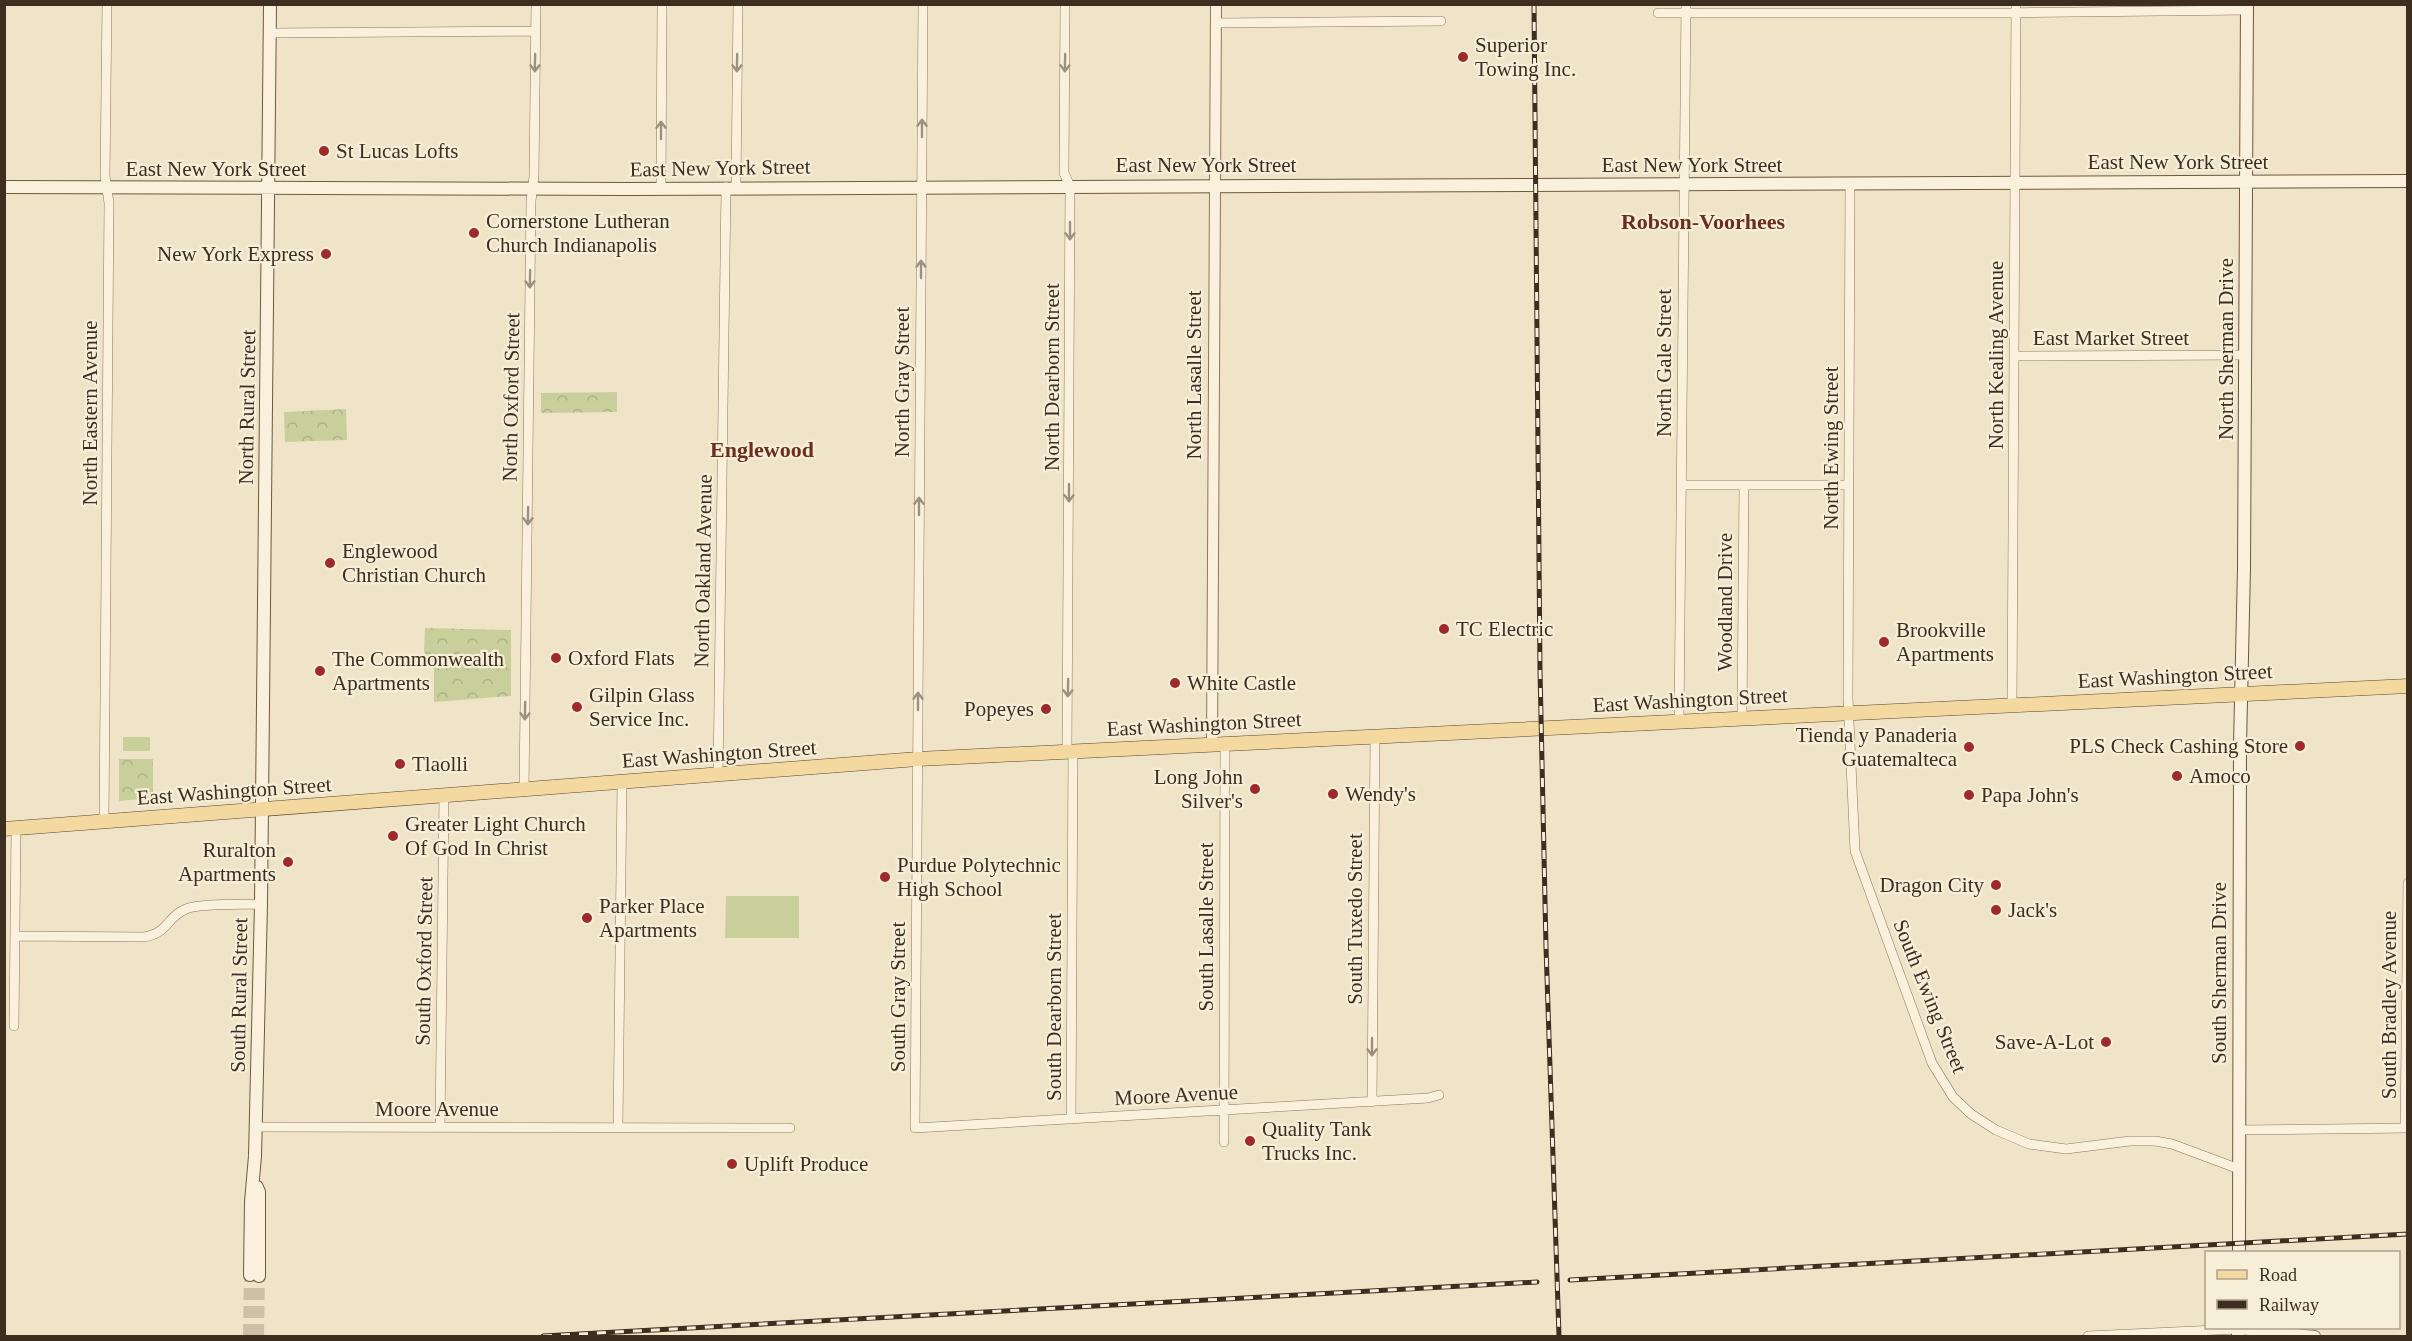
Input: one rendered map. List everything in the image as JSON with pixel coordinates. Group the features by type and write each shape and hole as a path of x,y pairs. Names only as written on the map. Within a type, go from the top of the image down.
{"main road":[{"name":"North Rural Street","path":"262,810 270,4"},
{"name":"North Sherman Drive","path":"2241,694 2247,7"},
{"name":"East New York Street","path":"4,187 533,189 2408,181"},
{"name":"East Washington Street","path":"10,829 918,759 2408,686"},
{"name":"South Sherman Drive","path":"2239,1251 2241,694"},
{"name":"South Rural Street","path":"254,1275 251,1202 255,1180 262,810"}],"street":[{"name":"North Eastern Avenue","path":"104,822 109,215 105,176 107,4"},
{"name":"North Oxford Street","path":"524,791 536,4"},
{"path":"661,188 662,4"},
{"name":"North Oakland Avenue","path":"718,776 731,187 738,4"},
{"name":"North Gray Street","path":"918,759 923,4"},
{"name":"North Dearborn Street","path":"1065,4 1064,173 1070,186 1070,752"},
{"name":"North Lasalle Street","path":"1216,4 1218,745"},
{"path":"1659,13 1686,9 2247,7"},
{"name":"North Gale Street","path":"1679,722 1686,9"},
{"name":"North Kealing Avenue","path":"2012,705 2016,9"},
{"path":"1216,23 1442,21"},
{"path":"270,33 536,31"},
{"name":"North Ewing Street","path":"1848,713 1850,184"},
{"name":"East Market Street","path":"2014,356 2245,355"},
{"path":"1681,485 1849,485"},
{"name":"Woodland Drive","path":"1742,719 1744,485"},
{"name":"South Ewing Street","path":"1848,713 1855,850 1932,1063 1953,1096 1971,1114 1987,1125 2029,1144 2066,1149 2148,1141 2172,1144 2239,1169"},
{"name":"South Tuxedo Street","path":"1372,1102 1375,737"},
{"name":"South Lasalle Street","path":"1218,745 1224,1142"},
{"name":"South Dearborn Street","path":"1070,752 1071,1119"},
{"name":"South Gray Street","path":"915,1128 918,759"},
{"path":"618,1126 622,783"},
{"name":"South Oxford Street","path":"440,1127 444,796"},
{"path":"10,829 15,936 14,1026"},
{"name":"South Bradley Avenue","path":"2406,1128 2408,882"},
{"path":"15,936 144,937 163,930 173,917 186,909 261,904"},
{"name":"Moore Avenue","path":"915,1128 1372,1102 1428,1098 1439,1095"},
{"name":"Moore Avenue","path":"256,1127 790,1128"},
{"path":"2239,1130 2406,1128"},
{"path":"2088,1336 2238,1331 2315,1336"}],"green space":[{"path":"617,392 617,412 541,413 541,393"},
{"path":"346,409 347,440 285,442 284,412"},
{"path":"425,628 511,630 511,696 434,702 434,669 424,652"},
{"path":"123,737 150,737 150,751 123,751"},
{"path":"119,759 153,759 153,798 119,801"},
{"path":"726,896 799,896 799,938 725,938"}],"tunnel":[{"path":"249,1336 250,1275"},
{"path":"258,1336 259,1276"}],"railway":[{"path":"1534,4 1540,670 1546,947 1559,1336"},
{"path":"1570,1280 2408,1234"},
{"path":"543,1336 1537,1282"}],"place":[{"name":"Superior Towing Inc.","path":"1463,57"},
{"name":"St Lucas Lofts","path":"324,151"},
{"name":"Cornerstone Lutheran Church Indianapolis","path":"474,233"},
{"name":"New York Express","path":"326,254"},
{"name":"Englewood Christian Church","path":"330,563"},
{"name":"TC Electric","path":"1444,629"},
{"name":"Brookville Apartments","path":"1884,642"},
{"name":"Oxford Flats","path":"556,658"},
{"name":"The Commonwealth Apartments","path":"320,671"},
{"name":"White Castle","path":"1175,683"},
{"name":"Gilpin Glass Service Inc.","path":"577,707"},
{"name":"Popeyes","path":"1046,709"},
{"name":"PLS Check Cashing Store","path":"2300,746"},
{"name":"Tienda y Panaderia Guatemalteca","path":"1969,747"},
{"name":"Tlaolli","path":"400,764"},
{"name":"Amoco","path":"2177,776"},
{"name":"Long John Silver's","path":"1255,789"},
{"name":"Wendy's","path":"1333,794"},
{"name":"Papa John's","path":"1969,795"},
{"name":"Greater Light Church Of God In Christ","path":"393,836"},
{"name":"Ruralton Apartments","path":"288,862"},
{"name":"Purdue Polytechnic High School","path":"885,877"},
{"name":"Dragon City","path":"1996,885"},
{"name":"Jack's","path":"1996,910"},
{"name":"Parker Place Apartments","path":"587,918"},
{"name":"Save-A-Lot","path":"2106,1042"},
{"name":"Quality Tank Trucks Inc.","path":"1250,1141"},
{"name":"Uplift Produce","path":"732,1164"}],"district":[{"name":"Robson-Voorhees","path":"1703,221"},
{"name":"Englewood","path":"762,449"}]}
